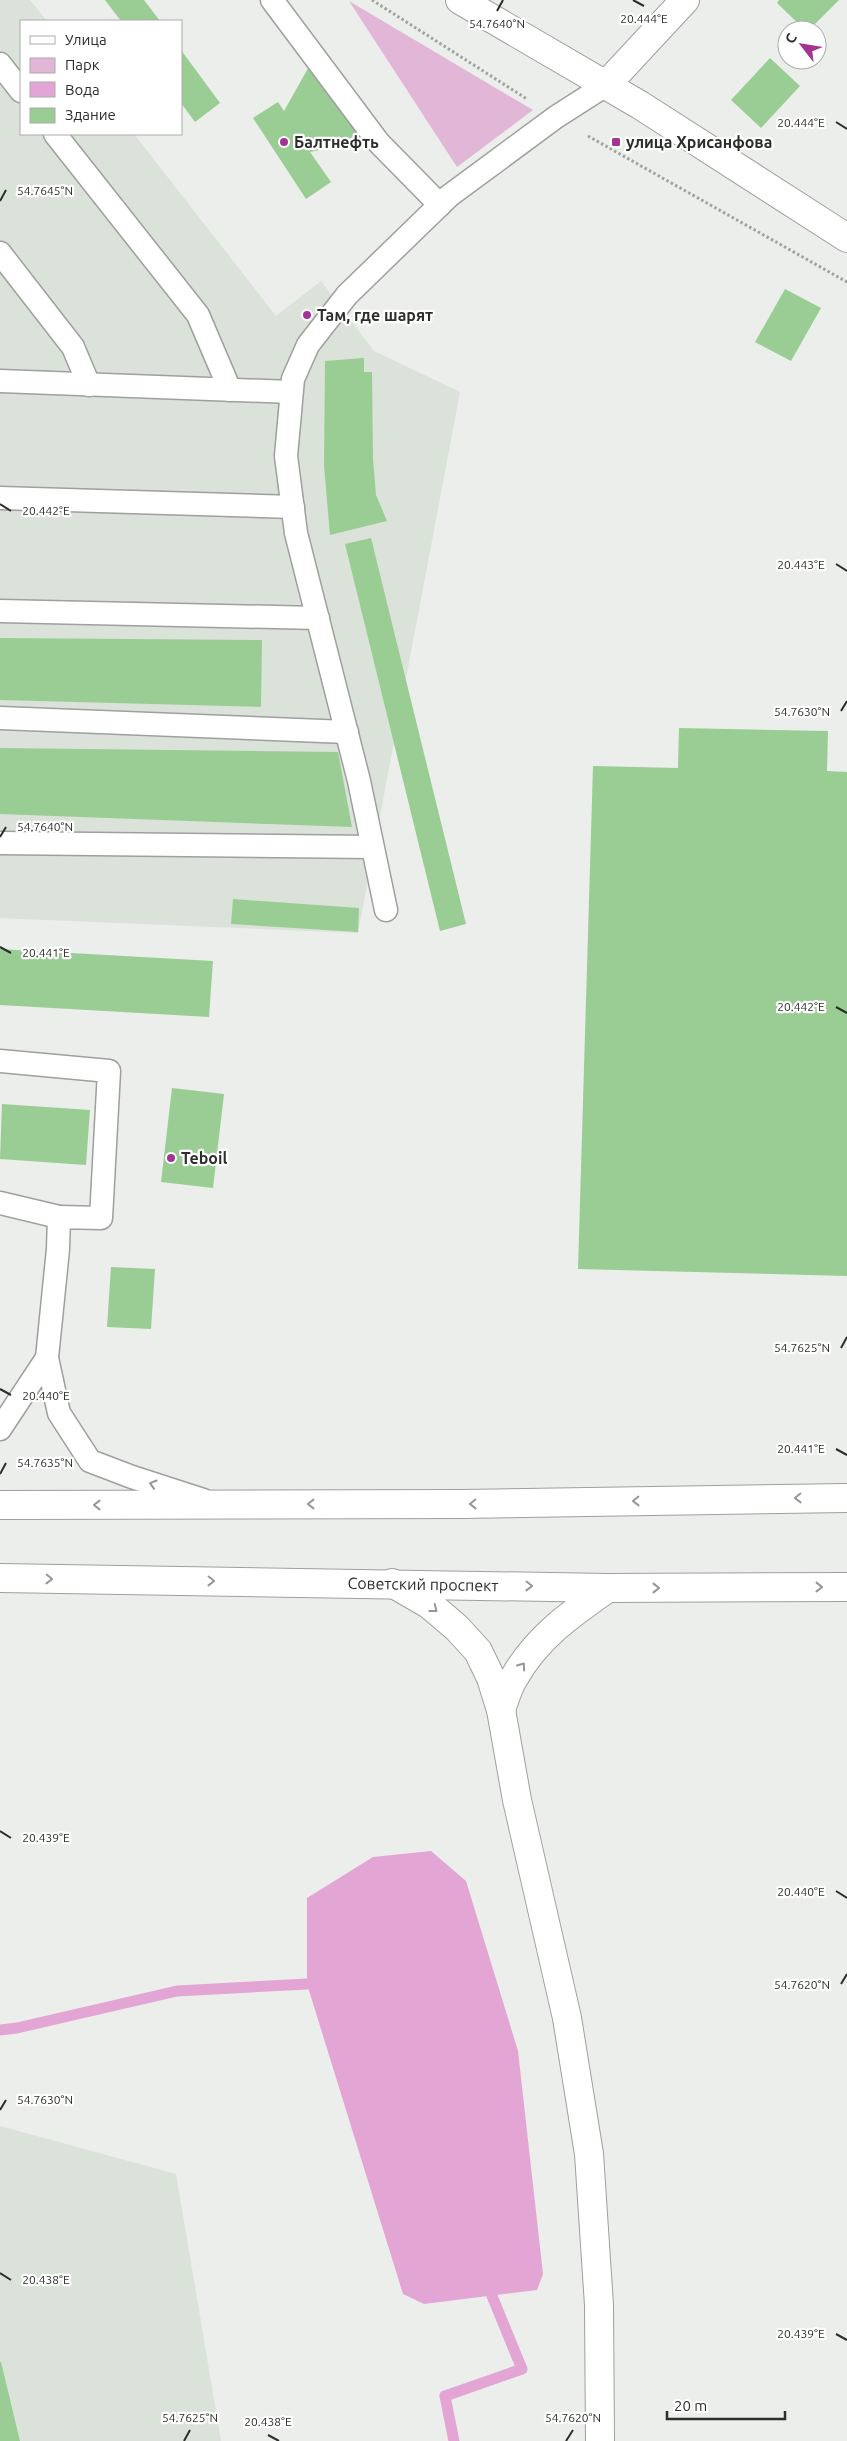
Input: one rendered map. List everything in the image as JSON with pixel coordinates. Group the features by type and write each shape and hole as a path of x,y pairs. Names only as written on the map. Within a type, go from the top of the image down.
{"main road":[{"path":"460,0 606,85 847,238"},
{"path":"606,85 685,0"},
{"path":"0,1505 463,1504 847,1498"},
{"name":"Советский проспект","path":"0,1578 608,1588 847,1587"},
{"path":"392,1583 430,1605 457,1628 478,1651 491,1678 501,1710 517,1800 567,2018 589,2154 600,2305 600,2441"},
{"path":"501,1710 514,1678 531,1654 557,1624 608,1588"}],"lane":[{"path":"272,0 379,143 440,205"},
{"path":"0,64 20,90"},
{"path":"386,910 347,732 296,533 286,456 293,379 308,345 347,295 440,205 556,117 606,85"},
{"path":"56,135 198,315 230,390"},
{"path":"0,253 73,348 89,384"},
{"path":"0,381 291,392"},
{"path":"0,498 292,507"},
{"path":"0,611 318,618"},
{"path":"0,718 347,732"},
{"path":"0,843 371,847"},
{"path":"0,1061 109,1071 101,1218 59,1217 0,1203"},
{"path":"59,1217 58,1249 47,1358 59,1413 90,1461 132,1477 216,1504"},
{"path":"0,1429 47,1358"}],"path":[{"path":"372,0 556,117 847,282"}],"shaded area":[{"path":"0,0 30,0 46,20 20,20 20,135 135,135 276,316 321,281 374,351 460,392 358,933 0,918"},
{"path":"0,2126 176,2174 221,2441 0,2441"}],"green space":[{"path":"349,1 533,110 457,167"}],"water":[{"path":"431,1851 466,1881 518,2051 543,2274 537,2290 424,2304 403,2294 307,1984 307,1898 373,1857"}],"building":[{"path":"105,0 144,0 159,20 120,20"},
{"path":"779,0 839,0 819,20 795,20 777,3"},
{"path":"320,47 380,137 310,152 331,182 306,199 253,118 278,102 284,111"},
{"path":"182,51 220,103 195,122 182,104"},
{"path":"770,58 777,65 777,70 783,70 800,86 761,128 731,100"},
{"path":"785,289 821,308 791,361 755,342"},
{"path":"364,358 364,372 372,372 373,459 376,495 387,521 330,535 324,466 325,361"},
{"path":"371,538 466,924 440,931 345,544"},
{"path":"0,638 262,640 261,707 0,700"},
{"path":"679,728 828,731 827,771 847,772 847,1276 578,1269 593,766 678,768"},
{"path":"0,748 338,752 352,827 0,814"},
{"path":"233,899 359,908 358,932 231,924"},
{"path":"0,949 213,961 209,1017 0,1005"},
{"path":"172,1088 224,1094 213,1188 161,1182"},
{"path":"2,1104 90,1110 86,1165 0,1159"},
{"path":"111,1267 155,1269 151,1329 107,1327"},
{"path":"1,2362 20,2441 0,2441"}],"waterway":[{"path":"0,2030 17,2028 177,1991 307,1984"},
{"path":"454,2441 445,2396 522,2369 492,2296"}],"place":[{"name":"Балтнефть","path":"284,142"},
{"name":"улица Хрисанфова","path":"616,142"},
{"name":"Там, где шарят","path":"307,315"},
{"name":"Teboil","path":"171,1158"}]}
